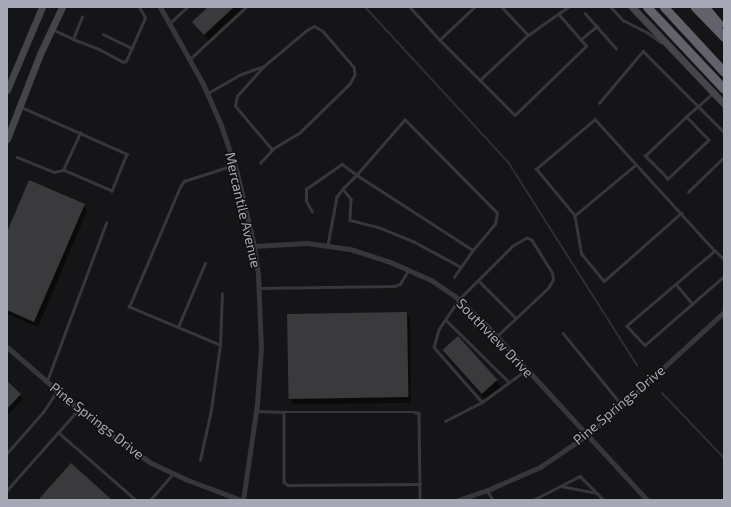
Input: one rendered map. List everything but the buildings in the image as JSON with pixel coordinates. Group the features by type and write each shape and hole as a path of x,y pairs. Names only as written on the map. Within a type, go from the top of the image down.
{"highway":[{"path":"647,7 724,89"},
{"path":"664,7 724,72"},
{"path":"695,7 724,37"},
{"path":"705,7 724,30"}],"main road":[{"path":"7,90 42,7"},
{"path":"7,140 19,106 51,29 62,7"},
{"path":"632,7 724,104"}],"street":[{"name":"Mercantile Avenue","path":"160,7 190,59 207,94 234,165 254,246 261,347 256,411 242,500"},
{"name":"Southview Drive","path":"254,246 293,243 328,245 366,253 409,269 431,280 460,300 497,336 526,370 647,500"},
{"name":"Pine Springs Drive","path":"458,500 487,490 540,467 587,435 724,312"},
{"name":"Pine Springs Drive","path":"7,347 79,410 121,443 151,463 220,494 242,500"}],"lane":[{"path":"170,23 187,7"},
{"path":"190,59 246,7"},
{"path":"410,7 440,40 515,115 586,46 559,14"},
{"path":"440,40 475,7"},
{"path":"502,7 528,35"},
{"path":"480,80 528,35 568,7"},
{"path":"611,7 624,20 648,33 676,53"},
{"path":"51,29 99,49 123,62 126,61 145,18 140,9 145,8"},
{"path":"585,13 616,48"},
{"path":"72,39 82,17"},
{"path":"260,163 272,150 300,133 350,84 355,75 354,67 323,31 314,26 264,66 237,96 235,106 272,150"},
{"path":"580,40 597,26"},
{"path":"104,34 132,48"},
{"path":"599,103 643,51 724,132"},
{"path":"207,94 239,75 264,66"},
{"path":"686,116 709,140 668,179 644,156 686,116 714,93"},
{"path":"18,157 54,172 63,170 112,191 127,154 19,106"},
{"path":"681,213 604,281 582,254 575,216 536,169 595,119 636,165 681,213 715,251 724,260"},
{"path":"328,245 337,197 405,120 497,213 495,224 473,250 454,277"},
{"path":"63,170 80,133"},
{"path":"688,192 724,157"},
{"path":"312,212 306,200 306,189 342,164 356,175 473,250"},
{"path":"220,345 129,307 184,181 234,165"},
{"path":"575,216 636,165"},
{"path":"343,189 351,200 350,220 378,227 413,241 461,268"},
{"path":"46,382 106,223"},
{"path":"482,402 434,347 439,330 460,300 502,257 523,239 531,240 553,277 552,282 548,288 497,336"},
{"path":"715,251 627,326 645,345 724,276"},
{"path":"178,327 204,263"},
{"path":"258,288 394,286 400,284 409,269"},
{"path":"479,280 516,318"},
{"path":"676,284 693,304"},
{"path":"200,460 211,410 220,345 222,294"},
{"path":"446,320 508,382"},
{"path":"563,333 622,405"},
{"path":"445,421 482,402 526,370"},
{"path":"7,453 43,412 57,391"},
{"path":"7,490 79,410"},
{"path":"256,411 419,413 421,417 420,500"},
{"path":"284,412 284,482 288,485 420,484"},
{"path":"58,432 134,498"},
{"path":"150,500 173,474"},
{"path":"533,500 580,476 604,500"},
{"path":"560,486 597,493"},
{"path":"487,490 492,500"}],"waterway":[{"path":"365,7 508,162 637,365"},
{"path":"662,393 724,458"}]}
